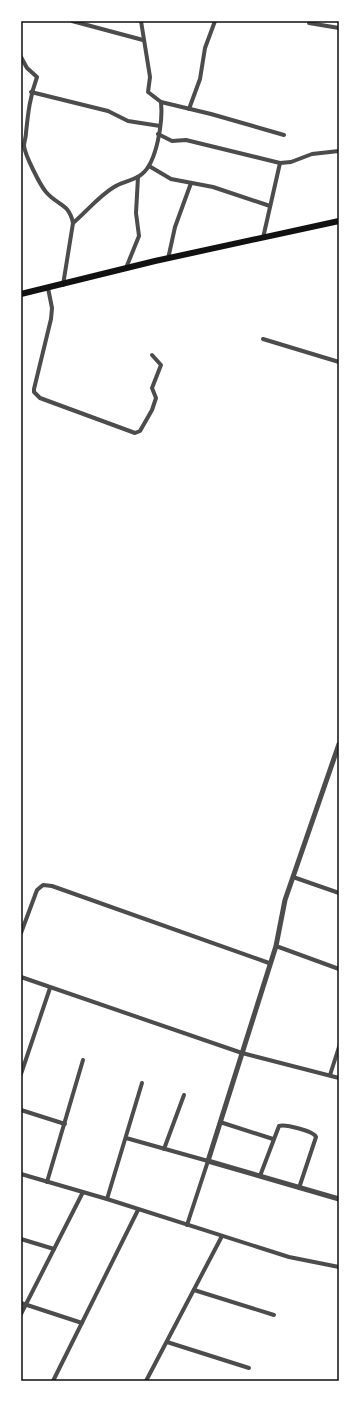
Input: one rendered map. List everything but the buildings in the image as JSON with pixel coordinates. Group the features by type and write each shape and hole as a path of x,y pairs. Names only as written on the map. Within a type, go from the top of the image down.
{"main road":[{"path":"21,294 168,259 339,221"}],"street":[{"path":"72,21 143,40"},
{"path":"141,21 150,77 148,92 161,102 284,135"},
{"path":"189,109 200,79 205,48 215,21"},
{"path":"309,23 339,28"},
{"path":"21,57 27,68 37,77 31,92 24,146 40,182 54,201 69,210 73,223 63,285"},
{"path":"31,92 108,111 128,121 160,126"},
{"path":"73,223 114,186 138,177 149,166 160,126 161,102"},
{"path":"158,134 172,141 186,140 280,163 291,162 312,154 339,151"},
{"path":"263,238 280,163"},
{"path":"149,166 171,179 213,187 270,206"},
{"path":"126,269 139,236 136,213 138,177"},
{"path":"168,259 175,227 191,182"},
{"path":"48,288 52,308 51,319 34,389 34,392 40,398 135,433 140,431 152,410 156,398 152,388 161,365 152,355"},
{"path":"263,340 339,362"},
{"path":"187,1225 269,963 276,946 285,900 339,744"},
{"path":"293,877 339,893"},
{"path":"21,933 37,890 43,885 52,886 269,963"},
{"path":"276,946 339,969"},
{"path":"21,978 242,1052 339,1078"},
{"path":"21,1074 50,988"},
{"path":"330,1075 339,1047"},
{"path":"48,1182 83,1060"},
{"path":"108,1199 142,1083"},
{"path":"164,1149 184,1095"},
{"path":"21,1110 65,1124"},
{"path":"220,1122 273,1139"},
{"path":"260,1176 277,1128 282,1125 316,1135 299,1188"},
{"path":"126,1138 299,1188 339,1197"},
{"path":"21,1174 108,1199 138,1210 289,1257 339,1267"},
{"path":"21,1314 23,1304 54,1249 83,1192"},
{"path":"53,1381 138,1210"},
{"path":"146,1381 222,1236"},
{"path":"21,1239 54,1249"},
{"path":"194,1290 274,1315"},
{"path":"23,1304 82,1323"},
{"path":"166,1342 248,1368"}]}
